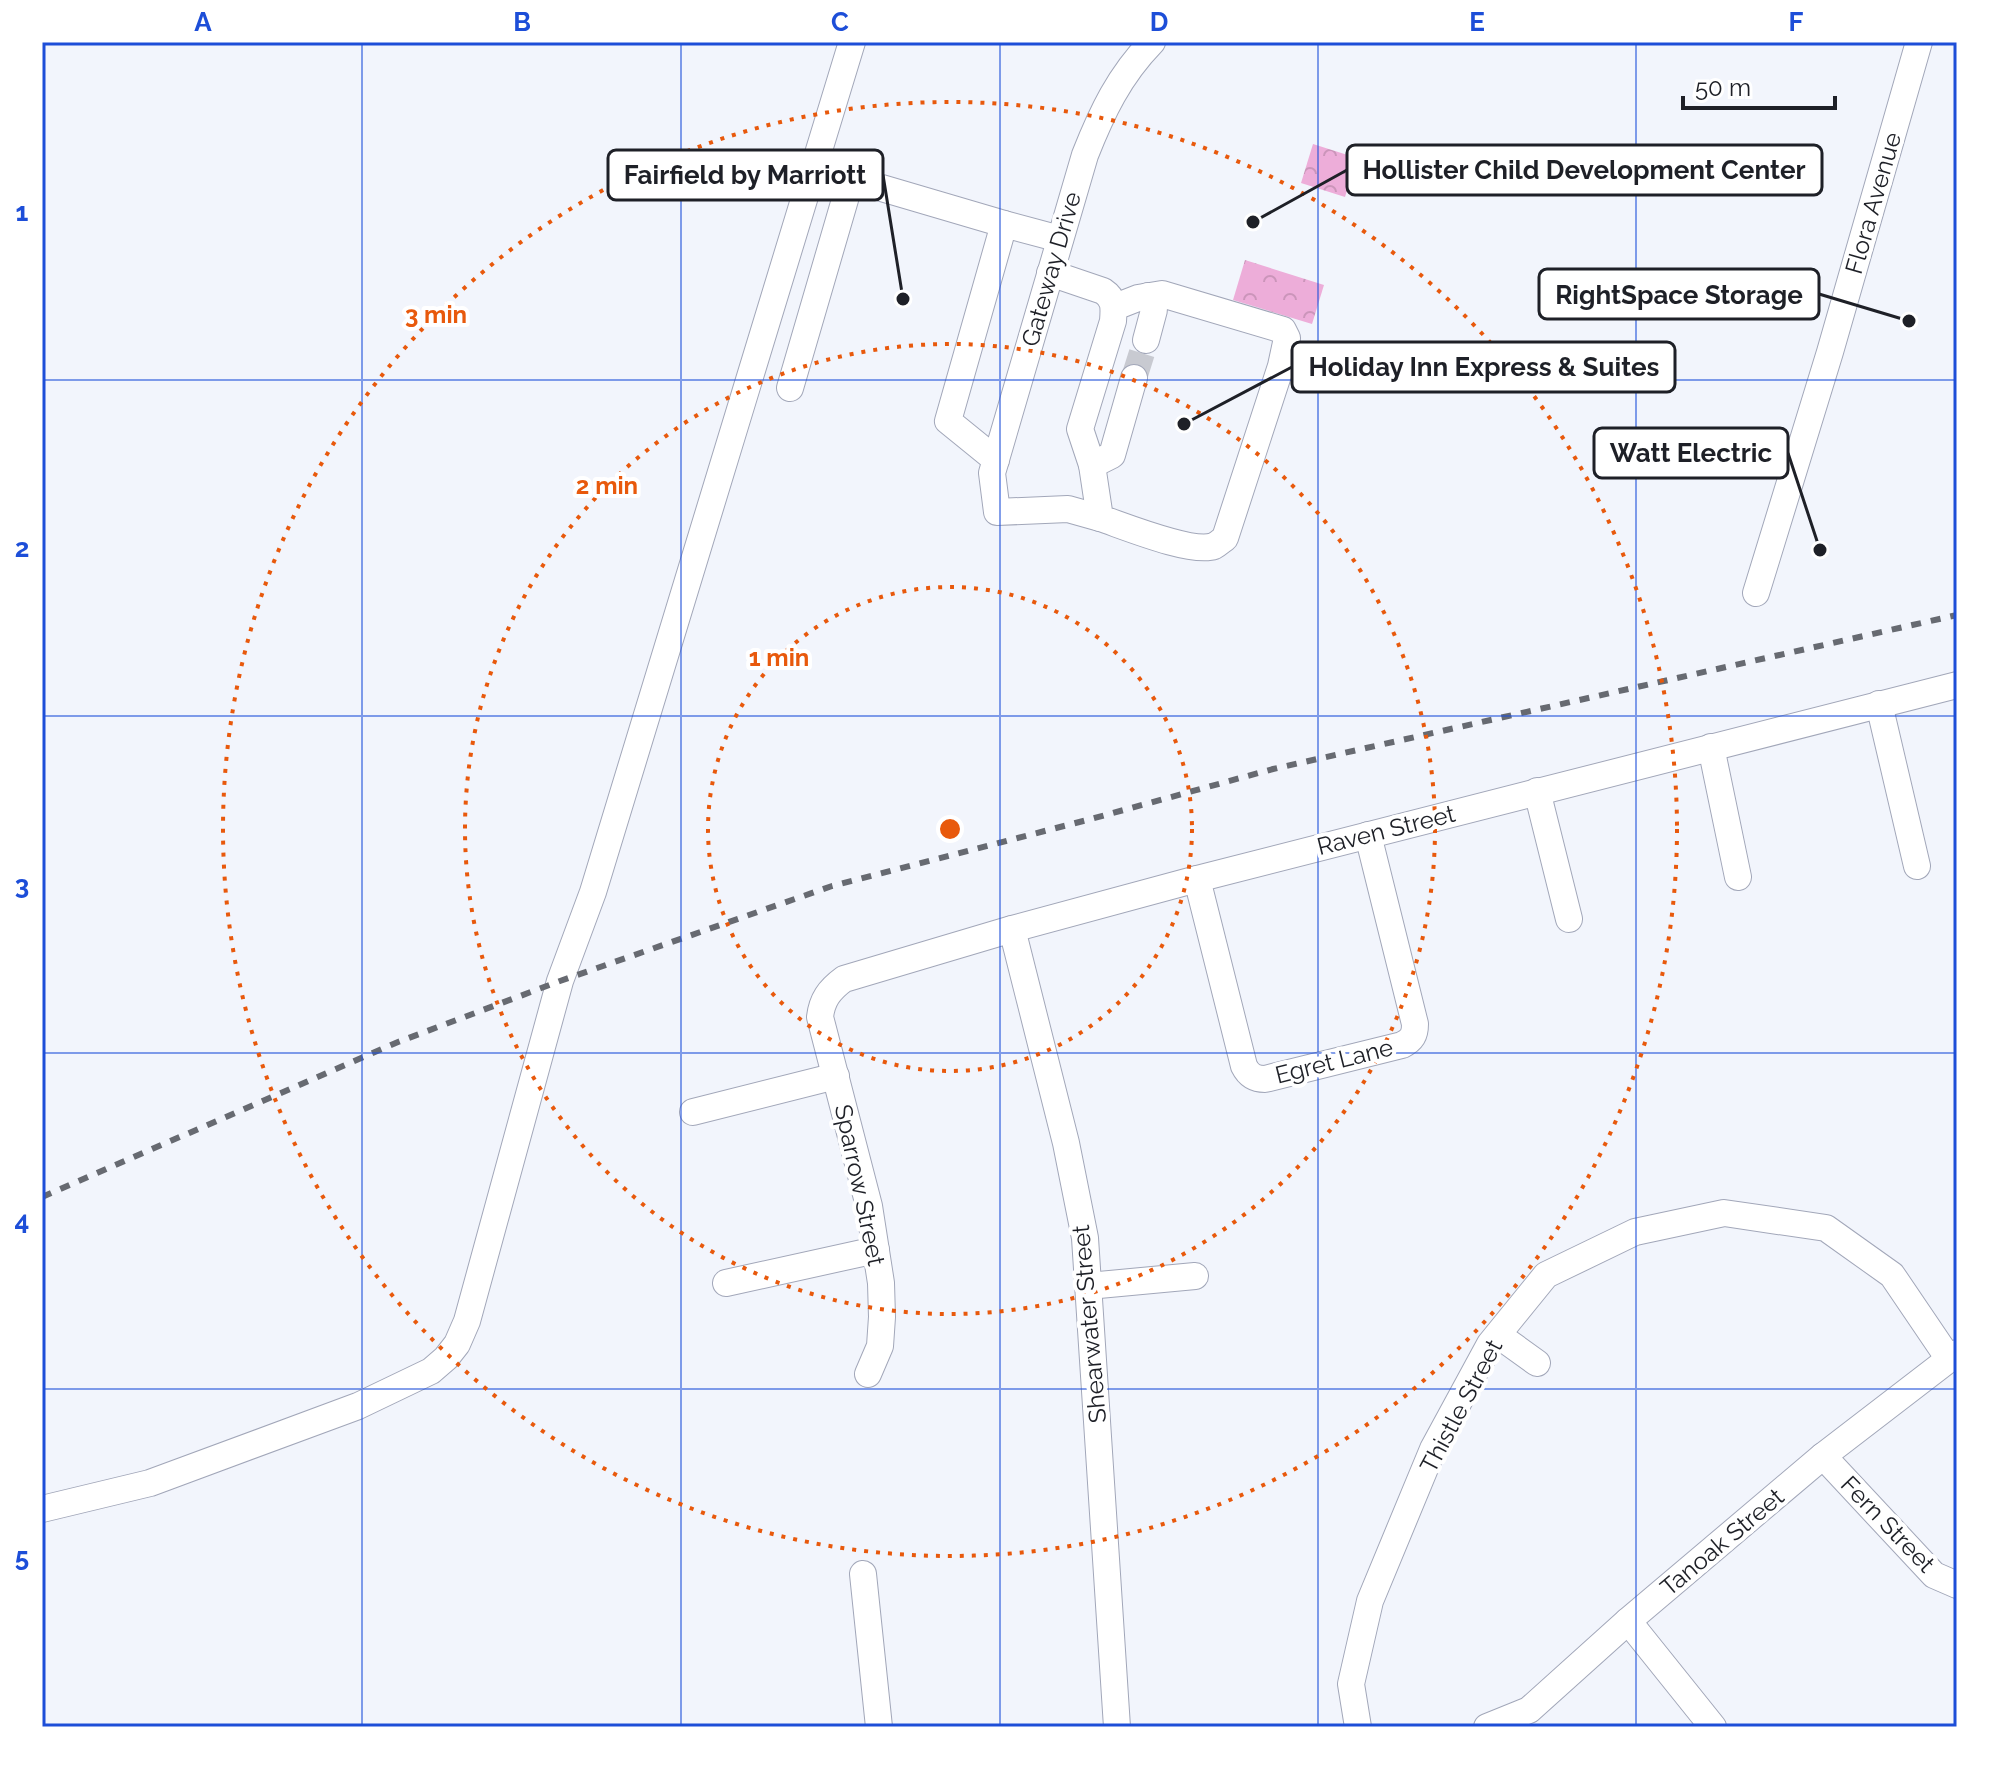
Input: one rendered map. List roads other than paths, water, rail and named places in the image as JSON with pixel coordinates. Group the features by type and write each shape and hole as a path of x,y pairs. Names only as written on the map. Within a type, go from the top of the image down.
{"street":[{"path":"42,1509 150,1483 358,1406 431,1371 457,1344 467,1321 560,981 593,892 852,42"},
{"name":"Gateway Drive","path":"1100,518 1068,509 997,512 992,473 1085,155 1102,112 1119,82 1152,42"},
{"name":"Flora Avenue","path":"1756,593 1830,352 1919,42"},
{"path":"790,388 851,179 1060,239"},
{"path":"996,460 948,421 1004,224"},
{"path":"1050,273 1103,291 1111,296 1115,307 1080,429 1092,465 1100,518 1181,545 1213,546 1225,538 1281,366 1287,338 1283,330 1162,294 1115,307"},
{"path":"1146,340 1154,310 1148,296"},
{"path":"1092,465 1112,455 1134,378"},
{"name":"Raven Street","path":"825,997 844,979 1012,929 1957,685"},
{"path":"1879,704 1917,866"},
{"path":"1711,747 1738,877"},
{"path":"1537,791 1569,919"},
{"name":"Egret Lane","path":"1197,879 1248,1073 1265,1079 1402,1045 1412,1038 1415,1024 1368,835"},
{"name":"Shearwater Street","path":"1012,929 1066,1143 1085,1238 1117,1727"},
{"name":"Sparrow Street","path":"825,997 820,1017 869,1206 881,1283 880,1346 868,1374"},
{"path":"693,1112 836,1076"},
{"name":"Thistle Street","path":"1358,1727 1351,1684 1370,1601 1433,1449 1490,1344 1546,1275 1635,1232 1724,1213 1826,1228 1892,1275 1953,1356"},
{"path":"726,1283 876,1250"},
{"path":"1088,1286 1195,1276"},
{"path":"1498,1335 1537,1363"},
{"name":"Tanoak Street","path":"1487,1727 1529,1710 1628,1621 1823,1456 1953,1356"},
{"name":"Fern Street","path":"1823,1456 1934,1575 1957,1585"},
{"path":"863,1574 879,1727"},
{"path":"1628,1621 1713,1727"}],"tunnel":[{"path":"1134,378 1146,340"}],"railway":[{"path":"42,1197 398,1042 560,981 832,886 1273,769 1957,615"}],"place":[{"name":"Hollister Child Development Center","path":"1253,222"},
{"name":"Fairfield by Marriott","path":"903,299"},
{"name":"RightSpace Storage","path":"1909,321"},
{"name":"Holiday Inn Express & Suites","path":"1184,424"},
{"name":"Watt Electric","path":"1820,550"}]}
